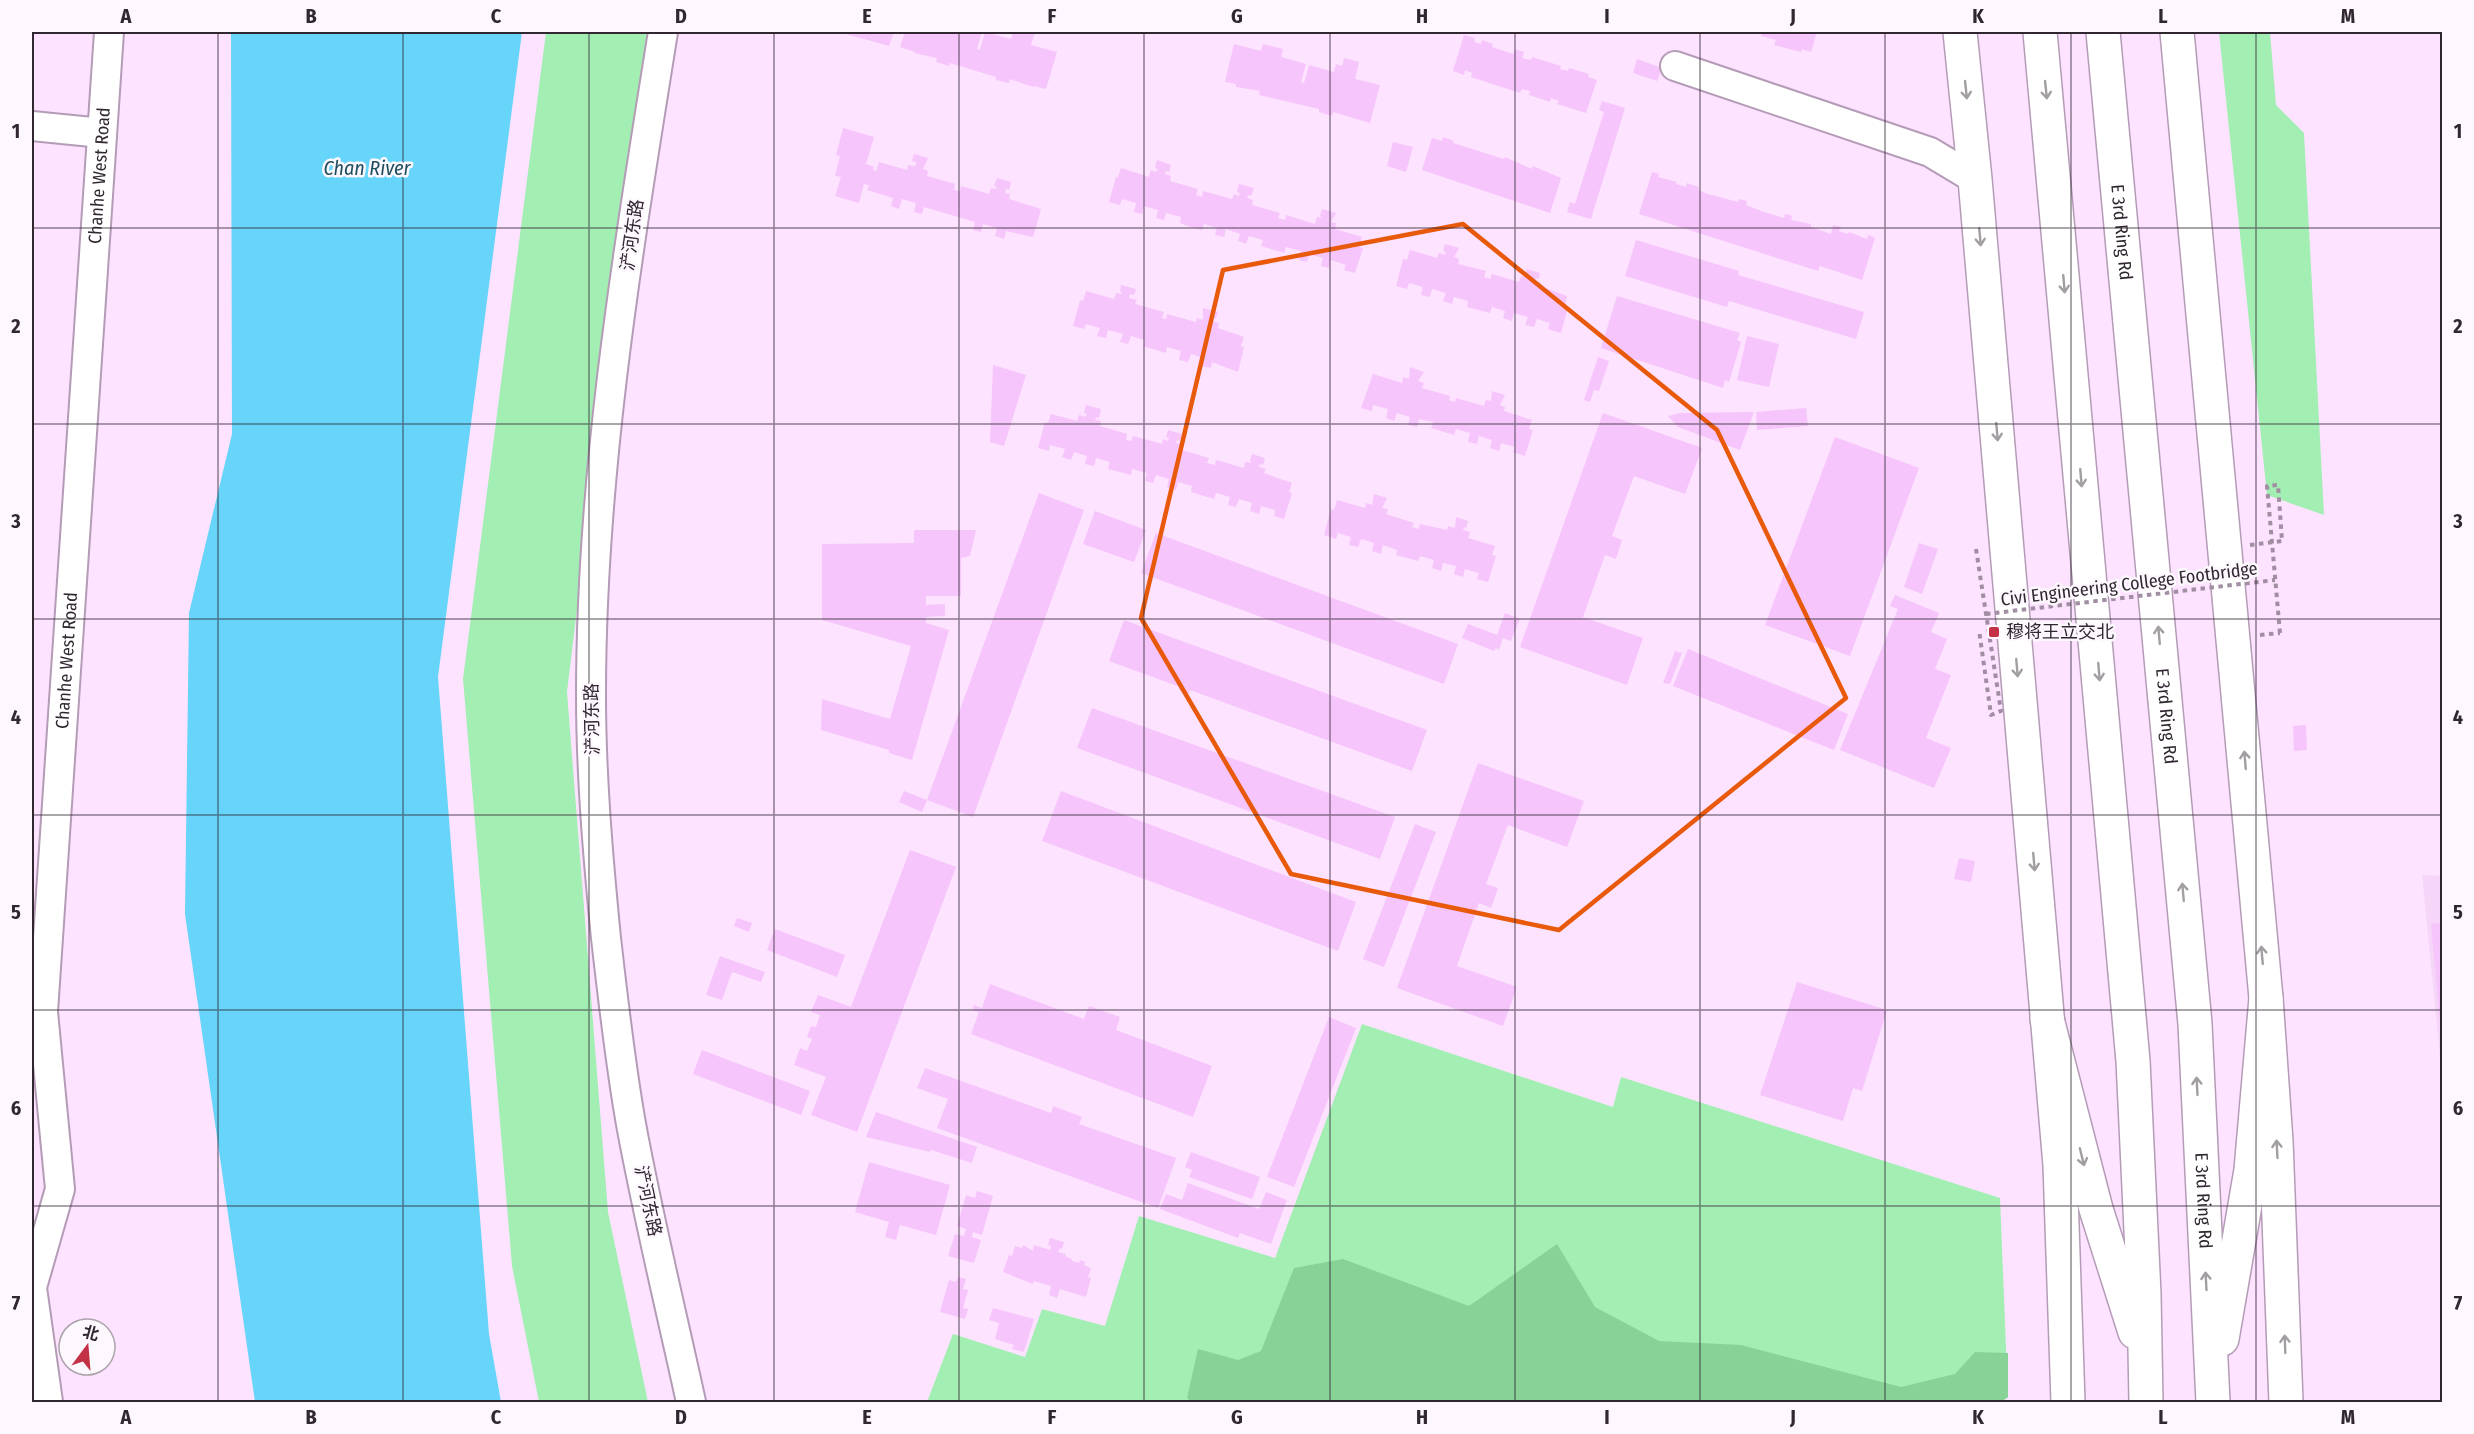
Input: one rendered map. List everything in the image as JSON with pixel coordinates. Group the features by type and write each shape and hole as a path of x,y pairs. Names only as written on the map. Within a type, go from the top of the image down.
{"main road":[{"path":"1960,32 1975,179 2060,1166 2068,1402"},
{"path":"2040,32 2133,1061 2144,1294 2146,1402"},
{"name":"E 3rd Ring Rd","path":"2103,32 2195,1024 2213,1394"},
{"path":"2177,32 2266,998 2276,1142 2286,1402"},
{"path":"2213,1394 2251,1170 2266,998"},
{"path":"2047,1019 2096,1209 2144,1360"}],"street":[{"name":"Chanhe West Road","path":"48,1402 32,1287 60,1189 43,1012 109,32"},
{"name":"浐河东路","path":"663,32 621,306 602,463 591,695 594,806 616,1024 631,1125 691,1402"},
{"path":"1675,66 1930,152 1975,179"},
{"path":"32,126 102,133"},
{"path":"32,1221 60,1189"}],"path":[{"path":"2225,547 2282,541 2278,485 2267,486 2275,580 2280,633"},
{"path":"1976,549 2001,711 1991,715 1979,630"},
{"name":"Civi Engineering College Footbridge","path":"1986,614 2275,580"}],"highlighted area":[{"path":"1463,224 1717,430 1846,698 1559,930 1291,874 1141,618 1223,270"}],"shaded area":[{"path":"2422,875 2442,876 2442,1077"}],"green space":[{"path":"546,32 647,32 567,692 608,1212 648,1402 539,1402 512,1266 463,679"},
{"path":"2219,32 2270,32 2276,105 2304,133 2324,515 2267,495"},
{"path":"1362,1024 1613,1107 1621,1077 2000,1198 2008,1397 2001,1402 927,1402 953,1334 1025,1357 1042,1309 1105,1326 1139,1216 1275,1258"},
{"path":"1557,1244 1595,1307 1659,1341 1741,1345 1901,1387 1955,1374 1975,1352 2008,1353 2008,1397 2001,1402 1192,1402 1187,1398 1198,1349 1238,1360 1261,1351 1294,1268 1343,1259 1469,1306"}],"water":[{"name":"Chan River","path":"231,32 522,32 438,677 489,1334 501,1402 255,1402 185,914 189,613 232,434"}],"building":[{"path":"847,32 894,32 889,46 846,34"},
{"path":"905,32 982,32 977,49 980,50 985,32 1011,39 1013,32 1035,32 1031,45 1057,52 1046,89 1010,79 1009,83 996,80 996,77 950,63 949,66 936,62 937,58 900,47"},
{"path":"1762,32 1817,32 1811,52 1802,49 1801,52 1774,45 1776,40 1761,36"},
{"path":"1464,35 1475,38 1474,42 1481,44 1482,40 1493,44 1492,47 1513,54 1515,49 1524,52 1522,58 1531,60 1532,57 1561,66 1560,69 1568,71 1569,68 1589,74 1588,77 1597,80 1586,113 1557,104 1559,101 1551,98 1550,102 1529,95 1530,91 1522,89 1520,93 1471,77 1472,73 1465,70 1464,75 1453,71"},
{"path":"1234,44 1261,51 1263,44 1283,49 1281,57 1306,64 1301,82 1304,83 1309,65 1334,72 1336,64 1342,66 1344,58 1359,62 1355,79 1380,85 1370,123 1333,112 1332,116 1319,112 1319,109 1259,95 1260,91 1236,87 1236,84 1225,82"},
{"path":"1637,59 1662,68 1657,81 1633,73"},
{"path":"1602,101 1625,108 1591,219 1567,212 1570,202 1575,204 1604,112 1599,110"},
{"path":"843,128 874,137 866,164 874,167 873,170 876,171 879,162 907,170 908,165 915,166 916,162 912,161 914,154 928,158 923,169 928,171 927,176 955,184 954,190 960,191 961,186 989,194 991,188 996,189 997,187 994,186 997,178 1011,182 1009,190 1006,189 1005,193 1010,194 1009,199 1041,209 1033,237 1006,231 1004,239 995,236 997,228 983,224 981,232 973,230 975,222 924,207 922,214 914,212 916,203 902,199 899,209 891,206 893,198 867,190 869,185 864,184 859,203 835,196 841,177 835,176 840,156 836,155"},
{"path":"1443,137 1454,141 1453,143 1504,159 1505,157 1532,169 1533,166 1561,178 1550,213 1422,170 1432,138 1442,141"},
{"path":"1393,142 1413,147 1406,172 1387,166"},
{"path":"1157,160 1171,165 1169,172 1166,171 1165,174 1171,176 1170,181 1198,189 1196,195 1202,197 1203,191 1232,199 1234,194 1239,196 1240,193 1237,192 1239,184 1254,188 1251,196 1248,195 1247,198 1253,200 1252,205 1280,213 1278,218 1285,220 1286,215 1315,224 1317,217 1322,218 1320,216 1322,209 1336,213 1331,222 1336,223 1335,229 1362,237 1359,247 1363,248 1355,273 1344,270 1346,265 1331,260 1329,268 1321,266 1323,258 1309,254 1307,262 1299,260 1301,251 1286,247 1284,253 1261,246 1263,240 1249,236 1246,244 1238,241 1240,234 1226,229 1224,237 1215,235 1217,228 1204,224 1202,230 1180,223 1181,217 1166,213 1164,220 1156,218 1158,210 1144,206 1142,214 1134,212 1136,203 1122,199 1120,205 1109,202 1121,168 1149,177 1151,170 1156,172 1158,169 1155,168"},
{"path":"1652,172 1659,174 1658,177 1677,182 1676,184 1686,187 1687,183 1699,187 1698,190 1708,194 1738,202 1739,199 1747,201 1746,205 1764,212 1784,218 1785,214 1792,216 1791,220 1811,224 1811,227 1831,234 1833,225 1841,227 1839,231 1848,234 1849,232 1867,239 1868,235 1875,238 1862,280 1820,266 1818,271 1639,214"},
{"path":"1636,240 1739,271 1738,275 1864,312 1856,339 1729,301 1727,307 1625,276"},
{"path":"1445,244 1459,248 1454,257 1459,259 1458,264 1486,271 1484,277 1490,279 1492,274 1519,282 1521,276 1527,278 1525,275 1527,269 1540,273 1539,279 1536,278 1535,281 1541,283 1540,286 1567,296 1565,306 1568,307 1561,333 1548,329 1550,323 1537,319 1534,327 1525,325 1528,317 1514,313 1512,321 1503,318 1505,311 1492,307 1490,313 1467,307 1468,301 1454,297 1452,304 1443,301 1446,293 1432,289 1430,297 1421,295 1423,287 1409,283 1407,289 1396,286 1403,259 1407,260 1410,250 1437,258 1439,253 1445,255 1446,252 1443,251"},
{"path":"1121,285 1136,289 1134,295 1130,294 1129,298 1137,300 1135,304 1164,312 1162,318 1166,319 1167,314 1196,322 1197,318 1203,320 1203,308 1218,312 1216,319 1212,318 1211,321 1219,323 1218,328 1244,337 1238,372 1212,362 1211,368 1201,366 1204,358 1191,354 1188,362 1179,360 1181,351 1167,347 1166,353 1143,346 1145,340 1131,336 1128,344 1120,342 1123,334 1108,330 1106,338 1097,336 1100,328 1086,324 1084,329 1073,326 1080,300 1083,301 1086,291 1114,299 1116,293 1121,294 1122,292 1120,291"},
{"path":"1617,296 1740,333 1737,340 1741,342 1729,382 1725,380 1723,388 1601,348"},
{"path":"1747,336 1779,344 1769,387 1737,380"},
{"path":"1598,357 1609,361 1599,391 1594,390 1590,402 1584,400"},
{"path":"993,365 1026,375 1004,446 990,442"},
{"path":"1410,367 1424,372 1418,381 1424,383 1422,388 1450,396 1449,400 1455,402 1456,398 1484,406 1486,400 1491,401 1492,391 1505,395 1500,405 1505,407 1504,411 1532,420 1529,429 1533,430 1525,456 1513,452 1515,447 1501,443 1499,451 1490,448 1492,440 1479,436 1477,444 1468,442 1470,433 1456,429 1454,435 1431,428 1433,422 1419,419 1417,427 1408,425 1410,417 1397,413 1394,421 1386,418 1388,409 1373,405 1372,411 1361,408 1373,374 1402,383 1403,377 1409,379"},
{"path":"1086,405 1101,409 1099,418 1096,417 1095,420 1101,421 1100,426 1127,434 1126,440 1131,441 1133,436 1162,444 1163,439 1168,441 1169,438 1166,437 1168,430 1182,434 1180,441 1177,440 1176,443 1184,445 1182,450 1209,458 1207,463 1215,465 1216,460 1244,468 1245,462 1252,463 1250,461 1252,454 1265,458 1263,465 1260,464 1259,467 1266,469 1264,473 1292,483 1289,492 1292,493 1284,519 1274,516 1275,510 1261,506 1259,514 1250,511 1252,503 1239,499 1236,507 1228,505 1230,497 1216,493 1214,499 1191,492 1192,486 1178,482 1176,490 1167,487 1169,479 1156,475 1153,483 1145,481 1147,473 1132,469 1131,475 1108,469 1110,462 1096,458 1094,466 1085,464 1087,456 1074,452 1071,460 1062,457 1065,449 1050,445 1049,451 1038,448 1045,422 1048,423 1051,414 1077,421 1079,415 1086,417 1087,414 1084,413"},
{"path":"1806,408 1808,426 1757,430 1756,412"},
{"path":"1754,412 1740,450 1678,427 1668,416 1681,413"},
{"path":"1603,413 1702,448 1685,494 1634,476 1612,536 1622,540 1616,559 1605,555 1583,617 1643,638 1627,685 1520,647"},
{"path":"1835,437 1919,468 1850,656 1765,625"},
{"path":"1039,493 1084,510 973,817 927,800"},
{"path":"1374,494 1387,498 1382,508 1388,509 1386,514 1414,523 1412,527 1418,529 1420,524 1447,530 1448,526 1455,528 1456,517 1468,521 1463,530 1470,532 1468,538 1495,546 1492,555 1496,556 1488,582 1477,579 1479,573 1465,569 1463,577 1454,574 1456,566 1443,563 1441,571 1432,568 1434,560 1420,556 1418,561 1396,555 1397,550 1383,545 1381,554 1372,551 1374,543 1361,539 1358,547 1349,545 1351,537 1338,533 1336,539 1324,535 1331,509 1334,510 1337,500 1365,508 1366,503 1372,505"},
{"path":"1095,511 1146,530 1134,562 1083,544"},
{"path":"914,530 976,530 970,556 961,558 961,596 926,596 926,605 945,604 945,616 926,617 926,623 949,630 912,760 889,753 889,750 821,730 822,699 890,719 911,646 822,620 822,544 914,543"},
{"path":"1156,533 1458,644 1444,684 1141,573"},
{"path":"1919,543 1938,549 1922,594 1904,587"},
{"path":"1895,595 1939,613 1931,632 1947,639 1935,669 1951,675 1926,738 1951,748 1934,788 1840,750 1898,609 1890,606"},
{"path":"1505,613 1520,619 1511,641 1503,638 1499,650 1496,648 1494,651 1462,638 1468,624 1497,635"},
{"path":"1124,620 1427,730 1412,771 1190,690 1189,694 1179,690 1180,687 1109,661"},
{"path":"1688,649 1848,714 1834,750 1673,686"},
{"path":"1675,651 1682,653 1670,684 1663,683"},
{"path":"1092,708 1395,817 1380,859 1077,748"},
{"path":"2306,725 2307,750 2294,751 2293,726"},
{"path":"1478,763 1584,801 1567,847 1508,825 1486,884 1498,888 1491,908 1479,903 1457,966 1517,987 1503,1026 1397,988"},
{"path":"904,791 927,800 922,812 899,802"},
{"path":"1061,791 1356,902 1338,951 1042,841"},
{"path":"1415,824 1436,832 1384,967 1363,959"},
{"path":"910,850 956,867 857,1132 811,1115 826,1077 794,1065 800,1048 807,1051 812,1039 807,1037 811,1026 816,1027 820,1015 811,1012 818,995 851,1007"},
{"path":"1959,858 1975,861 1971,882 1954,879"},
{"path":"737,918 752,923 749,932 734,926"},
{"path":"2442,923 2442,1025 2440,1025 2431,924"},
{"path":"775,929 845,955 837,977 767,950"},
{"path":"720,956 765,972 761,982 732,972 722,1000 706,995"},
{"path":"1797,982 1887,1010 1862,1091 1853,1088 1843,1121 1760,1095"},
{"path":"990,984 1084,1019 1089,1006 1120,1017 1116,1030 1212,1066 1193,1117 971,1034 979,1012 972,1010 974,1005 982,1008"},
{"path":"1329,1017 1356,1028 1294,1187 1267,1177"},
{"path":"702,1050 810,1091 801,1115 693,1074"},
{"path":"925,1068 1051,1113 1053,1106 1082,1117 1079,1124 1176,1158 1158,1208 937,1128 948,1099 917,1088"},
{"path":"876,1112 977,1147 972,1163 931,1150 930,1152 866,1137"},
{"path":"1191,1152 1260,1177 1252,1199 1189,1177 1192,1170 1185,1167"},
{"path":"869,1162 950,1185 936,1235 900,1225 896,1240 885,1237 889,1222 855,1212"},
{"path":"1188,1183 1259,1209 1266,1192 1287,1200 1271,1244 1240,1233 1238,1238 1160,1209 1166,1194 1182,1200"},
{"path":"977,1191 993,1196 982,1235 973,1232 972,1237 981,1240 974,1263 948,1256 955,1234 964,1236 966,1229 957,1226 966,1195 975,1198"},
{"path":"1050,1238 1064,1242 1062,1249 1060,1248 1058,1252 1066,1254 1065,1256 1072,1261 1085,1262 1084,1265 1091,1268 1086,1297 1060,1289 1057,1298 1049,1295 1051,1286 1034,1281 1033,1284 1003,1272 1015,1246 1022,1248 1023,1245 1033,1251 1034,1245 1050,1250 1051,1246 1048,1245"},
{"path":"958,1277 966,1279 963,1289 968,1290 963,1308 968,1309 965,1319 940,1312 949,1280 956,1282"},
{"path":"993,1308 1034,1319 1024,1352 1012,1349 1014,1345 995,1339 999,1323 989,1320"}],"place":[{"name":"穆将王立交北","path":"1994,632"}]}
